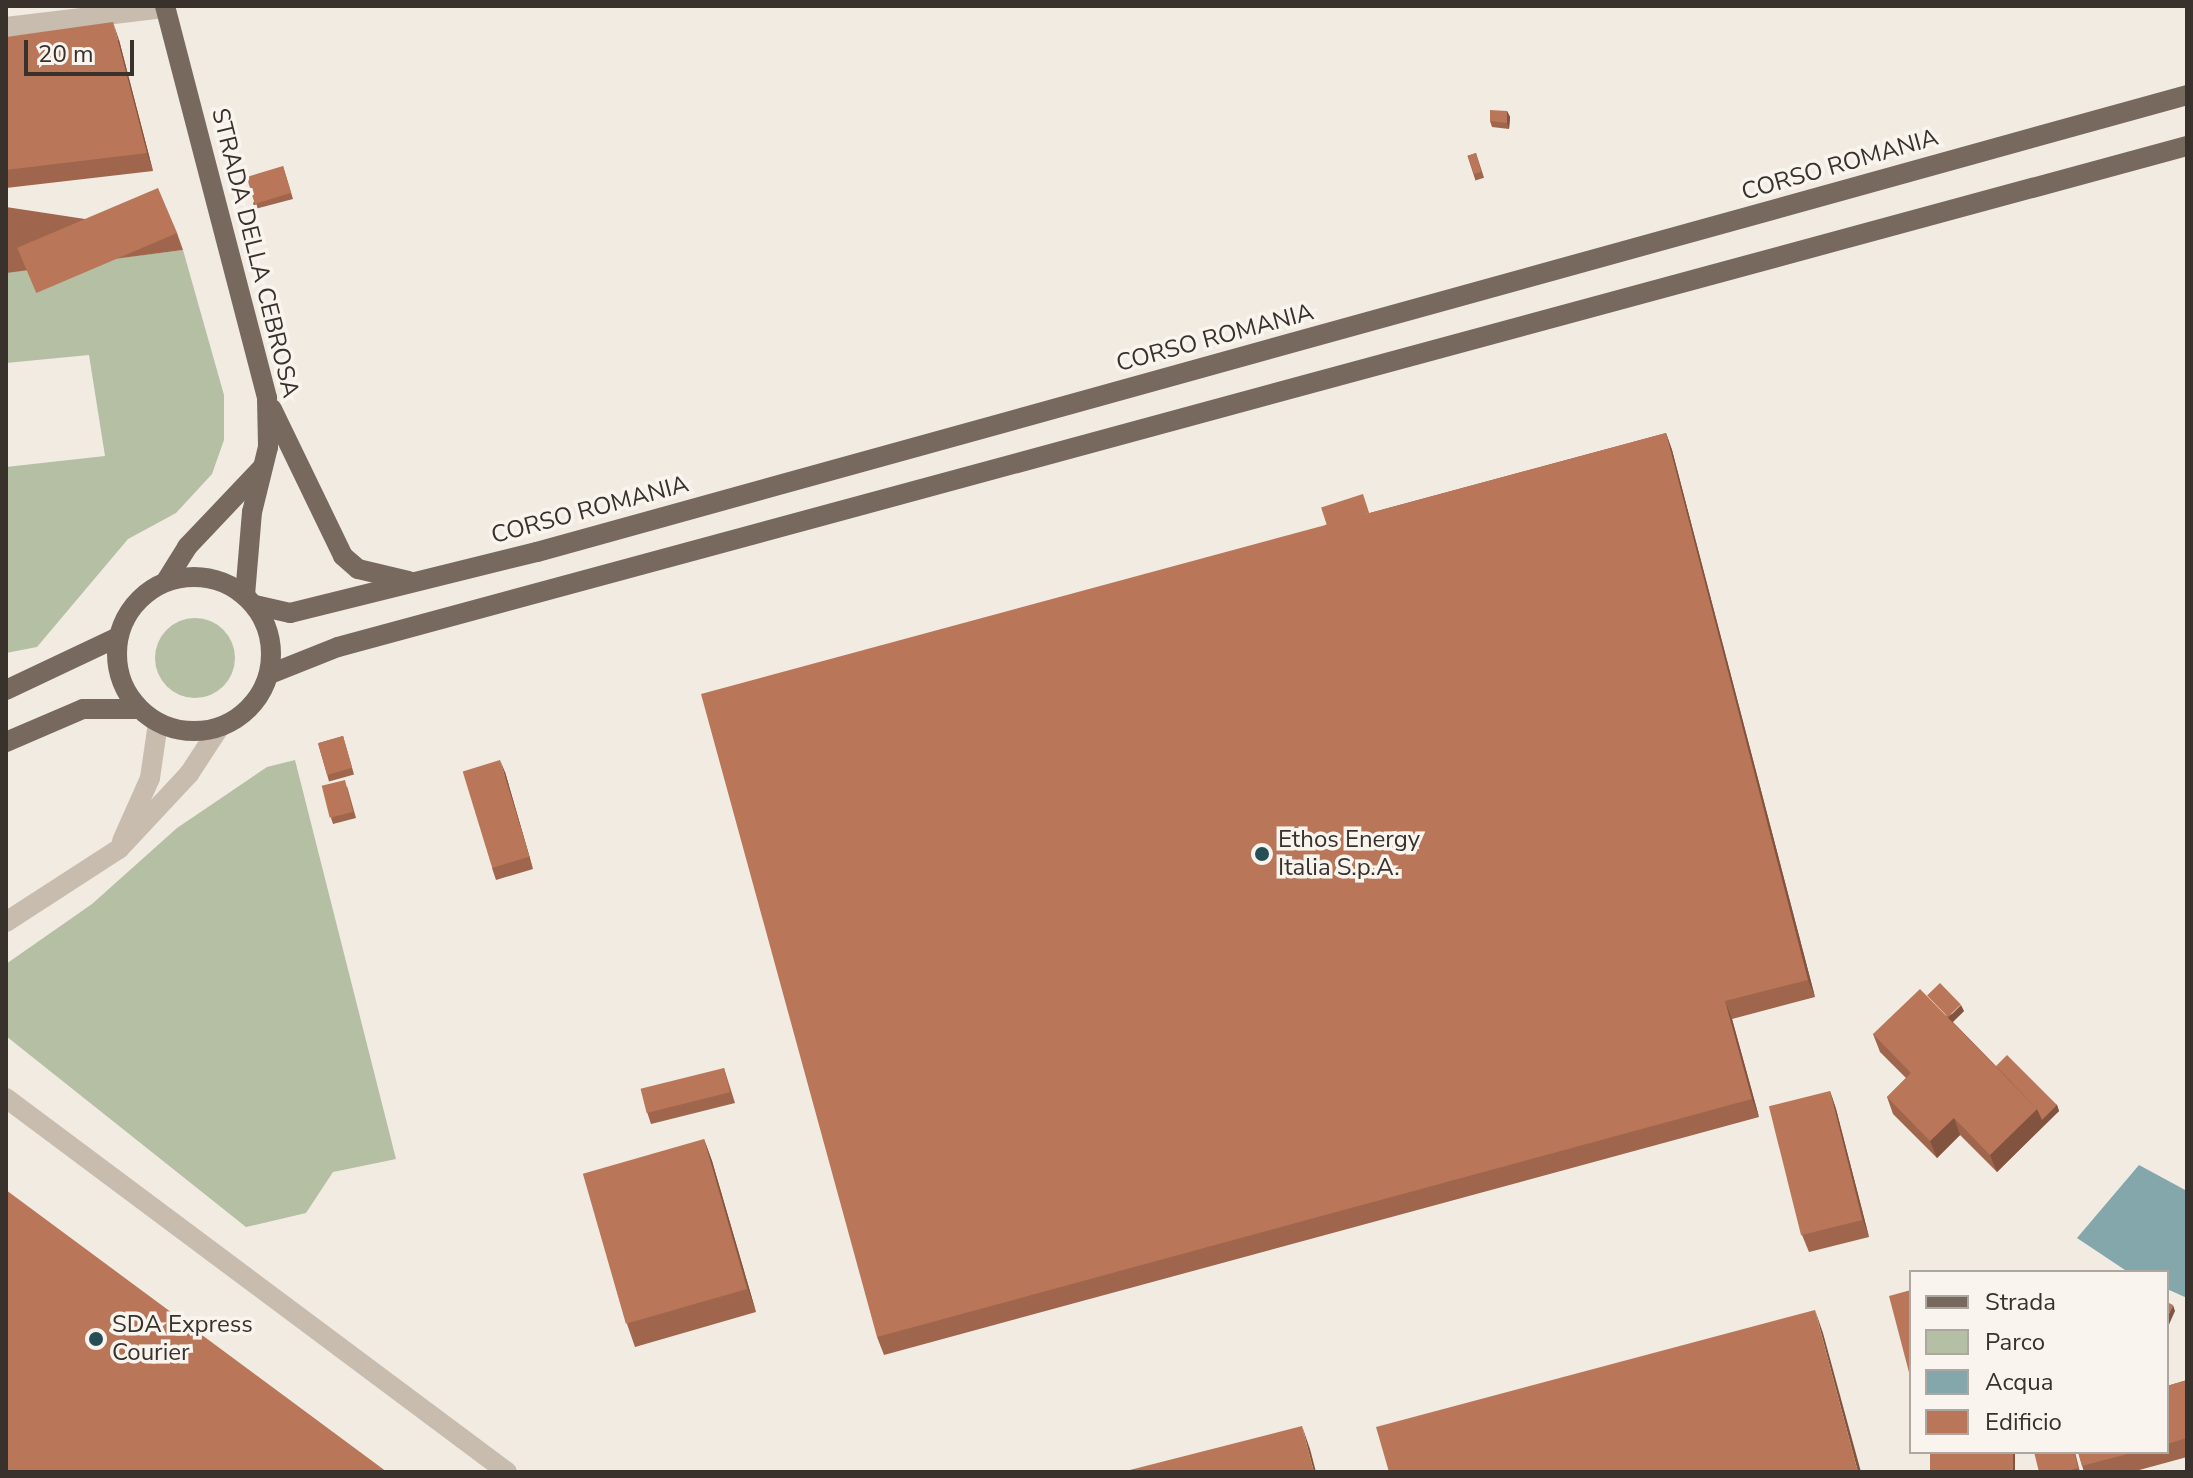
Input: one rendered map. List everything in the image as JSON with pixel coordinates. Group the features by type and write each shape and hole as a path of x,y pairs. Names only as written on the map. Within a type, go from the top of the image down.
{"main road":[{"name":"STRADA DELLA CEBROSA","path":"166,7 267,398 250,600"},
{"name":"CORSO ROMANIA","path":"250,600 290,613 417,583 2187,95"},
{"path":"270,674 338,647 2187,146"},
{"path":"267,398 343,556 358,569 417,583"},
{"path":"166,581 217,580 250,600 268,628 270,674 246,712 219,728 188,732 158,723 139,709 120,677 118,637 143,595 166,581 187,547 262,468"},
{"path":"6,690 118,637"},
{"path":"6,742 83,709 139,709"}],"street":[{"path":"6,27 166,7"},
{"path":"119,849 150,778 158,723"},
{"path":"6,922 119,849 189,774 219,728"},
{"path":"6,1098 507,1472"}],"green space":[{"path":"183,250 224,395 224,440 212,474 176,513 128,539 37,647 6,653 6,467 105,456 89,355 6,363 6,272"},
{"path":"187,618 203,618 217,625 228,636 235,650 232,673 217,691 203,698 187,698 173,691 162,680 155,666 155,650 162,636 173,625"},
{"path":"295,760 396,1159 333,1172 306,1213 246,1227 6,1036 6,964 92,904 177,828 267,767"}],"water":[{"path":"2139,1165 2187,1191 2187,1298 2169,1290 2169,1270 2125,1270 2077,1238"}],"building":[{"path":"113,22 147,153 6,170 6,37"},
{"path":"1490,110 1507,111 1507,123 1490,121"},
{"path":"1476,153 1481,172 1474,174 1468,156"},
{"path":"283,166 291,193 255,204 247,177"},
{"path":"158,188 177,233 36,293 17,248"},
{"name":"Ethos Energy Italia S.p.A.","path":"1666,433 1808,980 1725,1001 1752,1099 877,1337 701,694"},
{"path":"1363,494 1369,513 1327,527 1321,508"},
{"path":"343,736 352,768 327,775 318,743"},
{"path":"500,760 530,857 492,868 463,771"},
{"path":"345,780 353,812 330,818 322,786"},
{"path":"1940,983 1961,1005 1948,1017 1927,996"},
{"path":"1920,989 2037,1109 1990,1155 1954,1118 1930,1141 1887,1097 1911,1073 1873,1034"},
{"path":"2007,1055 2057,1105 2042,1120 2037,1109 1996,1066"},
{"path":"724,1068 730,1092 647,1113 641,1089"},
{"path":"1830,1091 1862,1220 1801,1235 1769,1106"},
{"path":"704,1139 747,1289 626,1324 583,1174"},
{"name":"SDA Express Courier","path":"6,1190 387,1472 6,1472"},
{"path":"1909,1291 1909,1372 1889,1296"},
{"path":"1815,1310 1858,1472 1389,1472 1376,1427"},
{"path":"2187,1380 2187,1438 2169,1443 2169,1385"},
{"path":"1302,1426 1314,1472 1122,1472"},
{"path":"1930,1454 2013,1454 2013,1472 1930,1472"},
{"path":"2034,1454 2074,1454 2078,1468 2039,1472"},
{"path":"2079,1454 2127,1454 2082,1466"}],"place":[{"name":"Ethos Energy Italia S.p.A.","path":"1262,854"},
{"name":"SDA Express Courier","path":"96,1339"}]}
